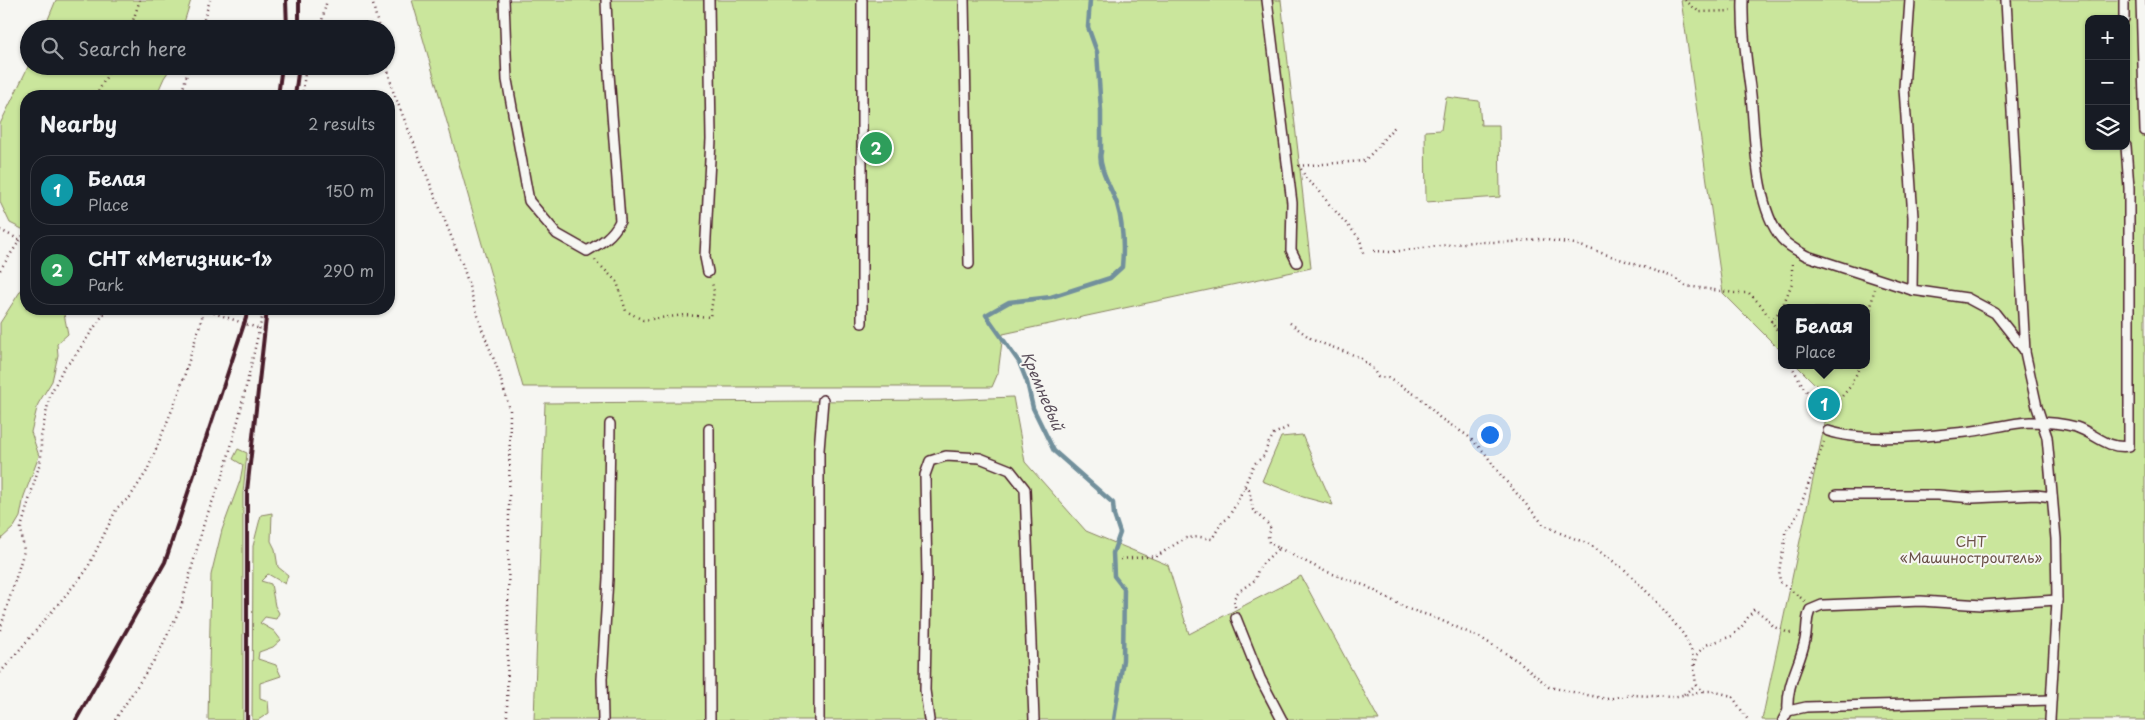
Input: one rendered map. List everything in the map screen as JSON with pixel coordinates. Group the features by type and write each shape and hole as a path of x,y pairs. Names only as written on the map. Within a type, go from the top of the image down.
{"lane":[{"path":"504,0 507,80 523,174 530,201 557,234 587,251 615,232 620,221 609,74 606,0"},
{"path":"708,272 706,257 711,139 709,0"},
{"path":"862,0 862,323"},
{"path":"964,0 969,264"},
{"path":"1267,0 1292,203 1291,250 1297,262"},
{"path":"1743,0 1757,174 1771,220 1781,238 1791,248 1831,265 1912,290 1967,298 1995,313 2026,352"},
{"path":"1910,0 1904,88 1913,217 1912,290"},
{"path":"2006,0 2026,352 2050,460 2056,547 2057,600 2050,720"},
{"path":"2124,0 2124,15"},
{"path":"2141,0 2145,131"},
{"path":"1828,431 1838,435 1860,437 1910,436 1966,432 2031,422 2060,423 2077,428 2118,448 2129,446 2129,188 2126,150"},
{"path":"819,720 819,450 823,400"},
{"path":"603,720 602,679 608,578 610,424"},
{"path":"709,429 710,720"},
{"path":"929,720 925,690 928,576 925,475 930,461 946,456 980,458 1010,470 1025,490 1034,720"},
{"path":"1836,495 1938,495 1973,498 2036,495 2052,497"},
{"path":"1783,720 1788,711 1787,696 1806,640 1806,621 1810,610 1822,605 1921,600 1982,605 2057,600"},
{"path":"1236,618 1260,678 1282,720"},
{"path":"1788,711 1806,707 2050,700"}],"path":[{"path":"133,20 140,0"},
{"path":"204,20 210,0"},
{"path":"322,20 327,0"},
{"path":"372,0 377,20"},
{"path":"1685,0 1699,12 1743,11"},
{"path":"99,90 107,75"},
{"path":"183,90 187,75"},
{"path":"303,90 305,75"},
{"path":"389,75 393,90"},
{"path":"395,96 463,266 510,410 506,720"},
{"path":"1288,164 1298,166 1363,161 1370,156 1383,138 1396,126"},
{"path":"1298,166 1308,181 1323,195 1360,239 1364,256"},
{"path":"0,230 20,240 0,270"},
{"path":"1374,251 1391,252 1472,242 1513,242 1540,239 1575,244 1673,276 1686,286 1735,293 1749,293 1761,305 1778,332"},
{"path":"1784,304 1792,283 1791,248"},
{"path":"587,251 617,282 626,311 643,320 685,315 710,317 714,291 708,272"},
{"path":"1870,315 1876,278"},
{"path":"1771,322 1778,313"},
{"path":"0,630 24,551 21,528 41,459 41,437 50,395 64,367 72,360 103,315"},
{"path":"0,673 86,571 117,508 130,497 147,471 180,393 202,315"},
{"path":"220,315 260,329"},
{"path":"115,720 158,654 180,607 204,523 224,472 263,315"},
{"path":"1290,323 1313,340 1359,357 1373,369 1378,377 1388,378 1419,397 1440,418 1468,436 1543,524 1589,544 1624,569 1659,604 1684,635 1692,652 1696,685 1704,691"},
{"path":"1793,369 1804,388 1826,415 1828,431 1796,518 1785,532 1786,544 1778,569 1780,582 1804,600 1810,610"},
{"path":"1826,415 1850,387 1859,369"},
{"path":"1122,559 1157,556 1186,538 1200,537 1212,540 1222,522 1227,519 1237,503 1254,464 1264,456 1274,434 1290,426"},
{"path":"1244,486 1250,490 1252,510 1271,529 1268,536 1270,543 1322,570 1366,586 1408,609 1431,616 1481,638 1521,663 1549,687 1607,699 1631,695 1661,697 1712,691 1732,696 1748,720"},
{"path":"1236,618 1234,598 1238,592 1255,580 1258,570 1264,562 1279,548"},
{"path":"1694,667 1698,654 1706,645 1732,636 1754,610 1765,616 1774,627 1789,633 1799,628 1806,621"},
{"path":"1683,695 1696,685"}],"green space":[{"path":"56,0 191,0 185,20 48,20"},
{"path":"412,0 1281,0 1311,268 1003,334 998,373 992,387 523,387"},
{"name":"СНТ «Машиностроитель»","path":"1681,0 2145,0 2145,720 1762,720 1830,399 1800,369 1870,369 1870,304 1778,304 1778,348 1723,293"},
{"path":"24,75 166,75 159,90 20,90 20,228 10,223 0,202 0,124"},
{"path":"1446,97 1479,101 1481,125 1499,125 1500,197 1426,202 1425,131 1441,130"},
{"path":"20,292 20,315 64,315 68,334 57,344 58,355 52,381 38,404 31,432 39,456 24,496 20,517 14,527 0,540 0,323"},
{"path":"1013,397 1025,462 1086,531 1168,565 1189,634 1301,576 1379,720 534,720 545,403 942,400"},
{"path":"1302,435 1333,505 1303,497 1262,481 1281,437"},
{"path":"238,449 247,453 243,493 243,720 208,720 211,575 222,530 240,481 243,465 233,459"},
{"path":"272,513 271,541 275,549 278,567 288,575 285,584 268,574 261,581 271,584 275,606 279,613 276,619 265,617 260,623 274,631 281,640 273,647 259,652 258,659 276,665 281,676 260,683 260,698 268,701 269,713 258,720 252,720 253,546 261,515"}],"waterway":[{"name":"Кремневый","path":"1090,0 1088,27 1097,52 1101,111 1100,158 1121,219 1122,267 1110,278 1051,297 1009,302 986,315 1019,362 1027,382 1033,408 1054,451 1113,503 1114,515 1120,533 1113,553 1114,576 1124,589 1123,660 1114,720"}],"railway":[{"path":"286,0 287,20"},
{"path":"299,0 299,20"},
{"path":"279,90 281,75"},
{"path":"296,90 298,75"},
{"path":"76,720 165,562 246,315"},
{"path":"247,720 247,491 266,315"}],"place":[{"name":"СНТ «Метизник-1»","path":"876,148"},
{"name":"Белая","path":"1824,404"}]}
